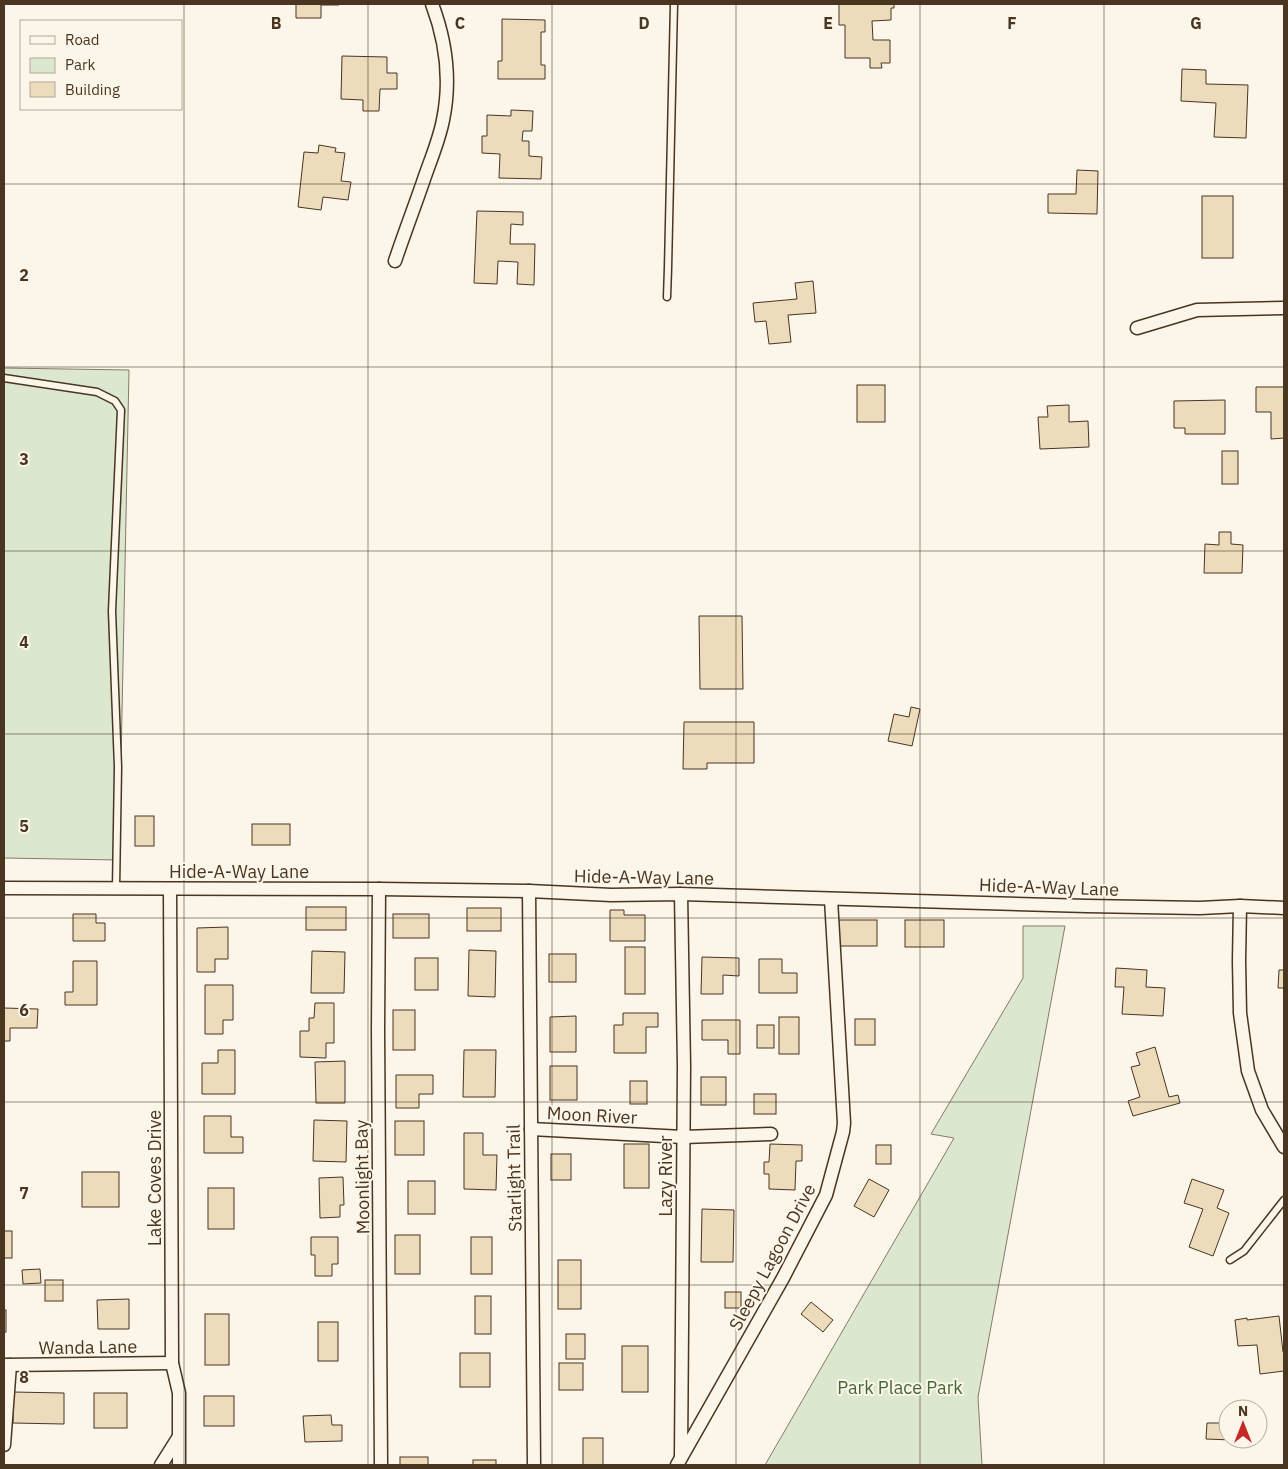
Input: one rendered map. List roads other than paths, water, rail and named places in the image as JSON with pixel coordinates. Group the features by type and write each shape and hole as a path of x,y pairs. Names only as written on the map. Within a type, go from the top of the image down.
{"street":[{"path":"395,261 439,137 446,104 445,53 442,33 432,4"},
{"path":"1137,328 1197,310 1284,308"},
{"name":"Hide-A-Way Lane","path":"4,888 529,891 611,895 681,894 1182,908 1240,906 1284,908"},
{"name":"Lake Coves Drive","path":"170,889 172,1363 179,1393 179,1465"},
{"name":"Moonlight Bay","path":"379,889 381,1465"},
{"name":"Starlight Trail","path":"529,891 534,1465"},
{"name":"Lazy River","path":"679,1462 684,1066 681,894"},
{"name":"Sleepy Lagoon Drive","path":"679,1462 783,1278 829,1186 844,1123 831,898"},
{"path":"1240,906 1240,1013 1248,1070 1262,1110 1284,1147"},
{"name":"Moon River","path":"531,1130 683,1137 771,1134"},
{"name":"Wanda Lane","path":"7,1365 172,1363"},
{"path":"4,1445 7,1365"},
{"path":"161,1465 178,1437"}],"lane":[{"path":"667,297 674,4"},
{"path":"4,378 97,392 115,401 121,410 112,611 118,768 116,888"},
{"path":"1230,1260 1244,1251 1284,1200"}],"park label":[{"name":"Park Place Park","path":"900,1387"}]}
